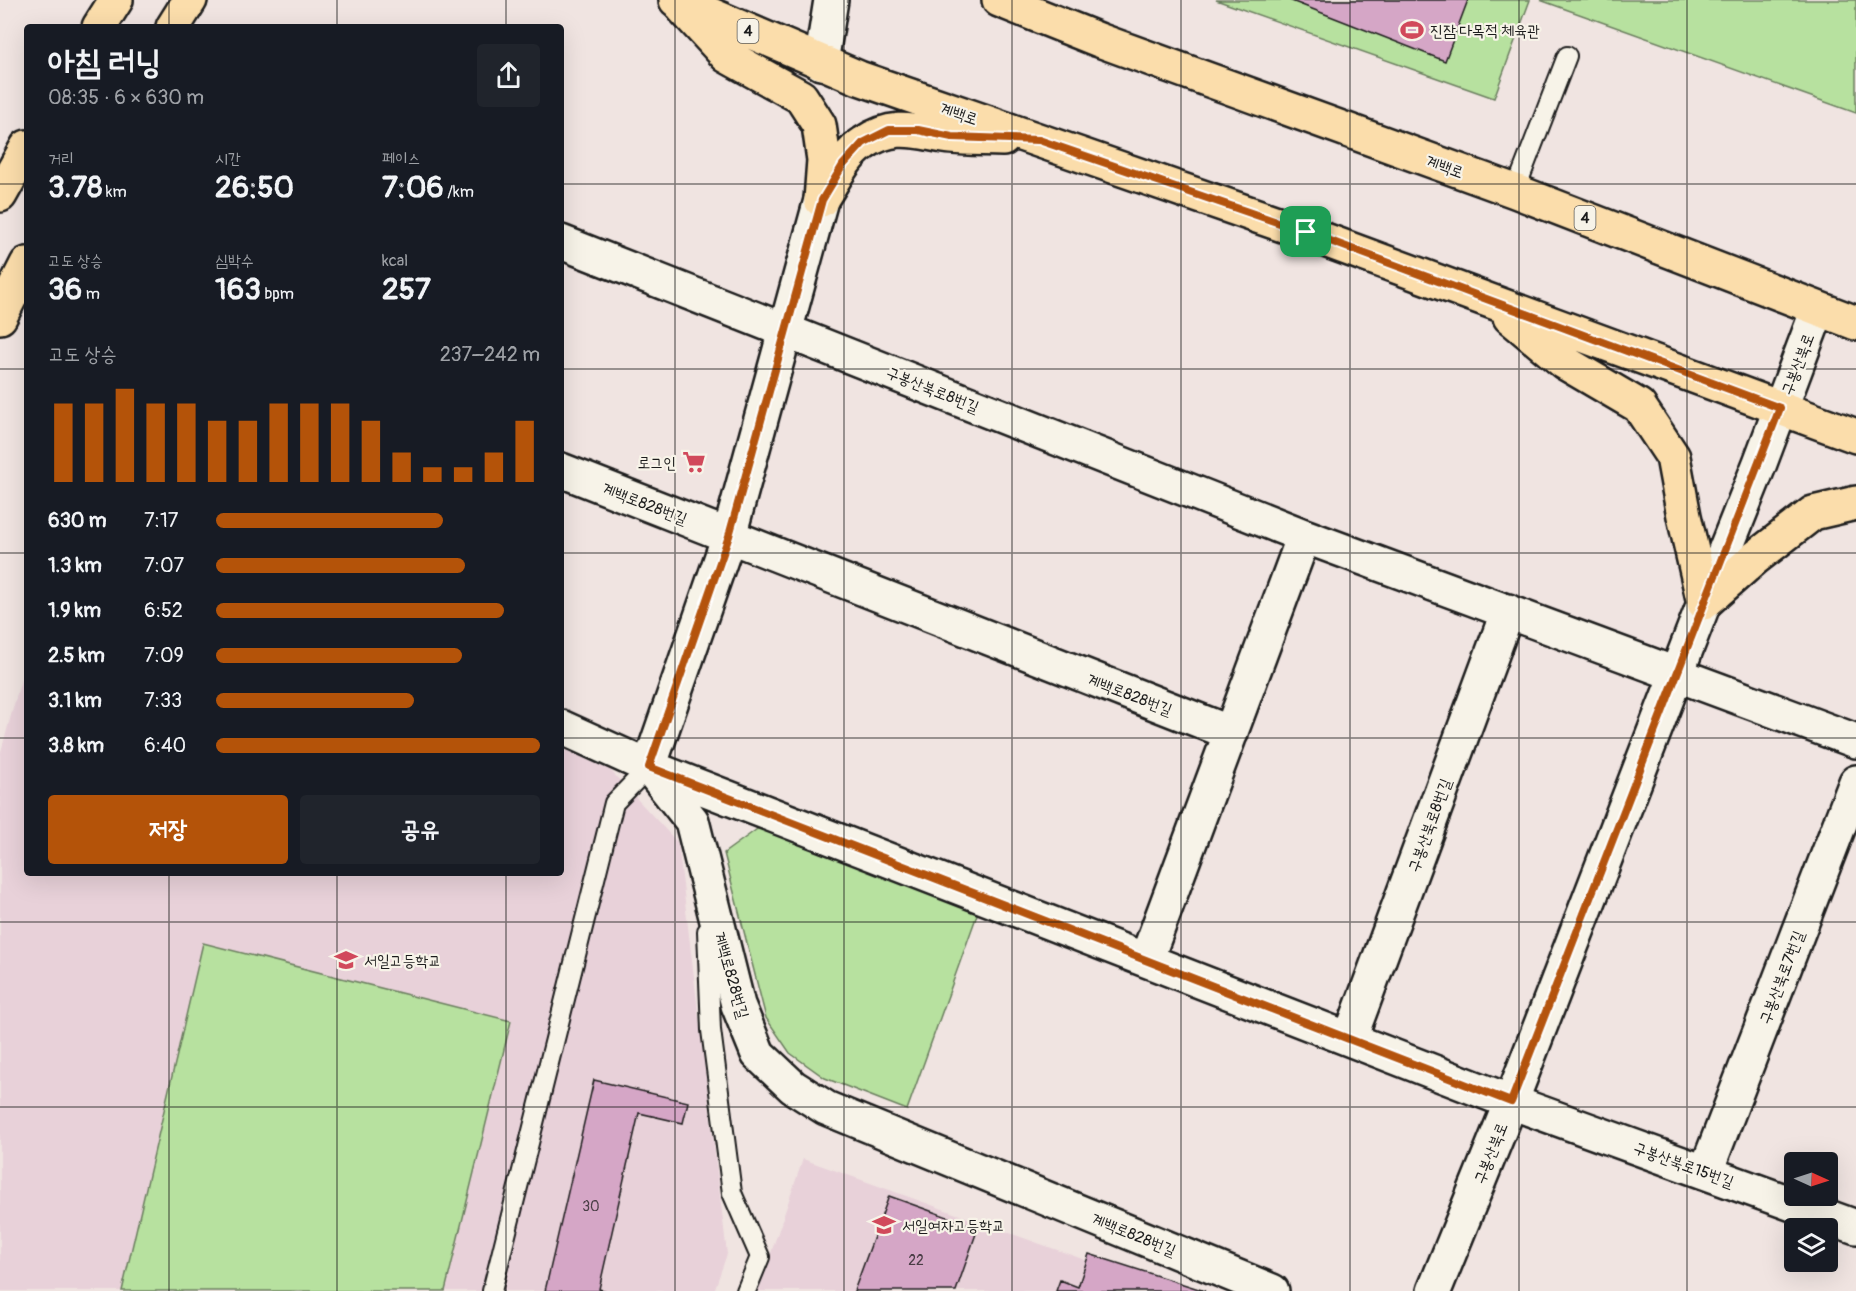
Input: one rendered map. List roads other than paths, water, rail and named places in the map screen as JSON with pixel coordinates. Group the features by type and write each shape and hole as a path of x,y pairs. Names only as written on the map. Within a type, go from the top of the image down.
{"main road":[{"path":"101,24 116,0"},
{"path":"175,24 190,0"},
{"path":"676,0 727,56 801,97 819,125 824,160 822,200"},
{"name":"계백로","path":"676,0 859,78 1306,232 1856,436"},
{"name":"계백로","path":"999,0 1120,48 1515,190 1856,323"},
{"path":"822,200 843,165 863,143 889,130 918,130 952,137 1039,140"},
{"path":"0,195 24,152"},
{"path":"0,318 24,270"},
{"path":"1493,302 1564,362 1639,406 1673,457 1704,603 1755,558 1813,513 1856,503"}],"street":[{"path":"820,63 831,0"},
{"path":"649,767 729,536 822,200"},
{"name":"구봉산북로8번길","path":"564,243 1304,536 1676,674"},
{"name":"구봉산북로","path":"1434,1291 1511,1102 1818,309"},
{"name":"계백로828번길","path":"564,471 1231,733"},
{"path":"1146,960 1304,536"},
{"name":"구봉산북로8번길","path":"1350,1038 1508,611"},
{"path":"1676,674 1856,741"},
{"name":"구봉산북로15번길","path":"564,728 649,767 1511,1102 1856,1227"},
{"name":"계백로828번길","path":"649,767 692,820 738,1005 758,1054 793,1086 826,1108 1272,1291"},
{"name":"구봉산북로7번길","path":"1706,1171 1856,782"}],"lane":[{"path":"1515,190 1567,56"},
{"path":"492,1291 614,803 649,767"},
{"path":"705,875 711,1030 732,1193 760,1257 747,1291"}],"place":[{"name":"진잠 다목적 체육관","path":"1412,30"},
{"name":"로그인","path":"694,462"},
{"name":"서일고등학교","path":"346,960"},
{"name":"서일여자고등학교","path":"884,1225"}]}
